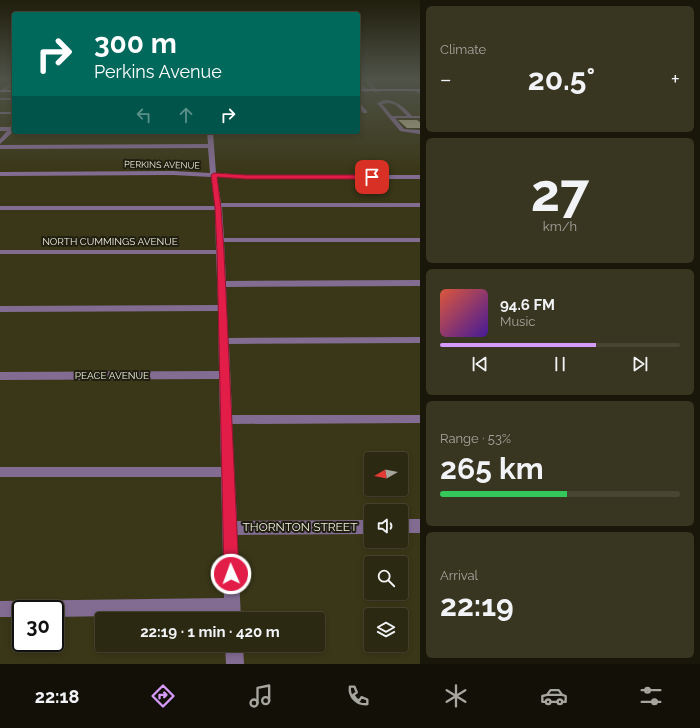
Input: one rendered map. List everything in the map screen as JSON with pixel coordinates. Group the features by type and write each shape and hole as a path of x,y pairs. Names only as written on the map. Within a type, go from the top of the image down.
{"street":[{"path":"385,110 402,130 420,132"},
{"path":"404,110 411,117"},
{"path":"0,113 10,111"},
{"path":"391,117 420,117"},
{"path":"0,129 12,128"},
{"path":"0,142 12,129"},
{"path":"0,609 233,612 223,375 220,240 218,206 210,146 210,134"},
{"path":"0,147 210,146"},
{"name":"PERKINS AVENUE","path":"0,174 420,177"},
{"path":"0,208 420,205"},
{"path":"220,240 420,240"},
{"name":"NORTH CUMMINGS AVENUE","path":"0,252 220,252"},
{"path":"221,284 420,284"},
{"path":"0,309 221,308"},
{"path":"223,341 420,340"},
{"name":"PEACE AVENUE","path":"0,376 223,375"},
{"path":"225,420 420,419"},
{"path":"0,472 227,472"},
{"path":"408,526 420,526"},
{"name":"THORNTON STREET","path":"229,528 364,527"},
{"path":"234,652 235,664"}],"building":[{"path":"398,120 417,120 420,122 420,128 407,128"}],"route":[{"path":"231,574 223,375 220,252 218,208 214,175 246,177 372,177"}]}
